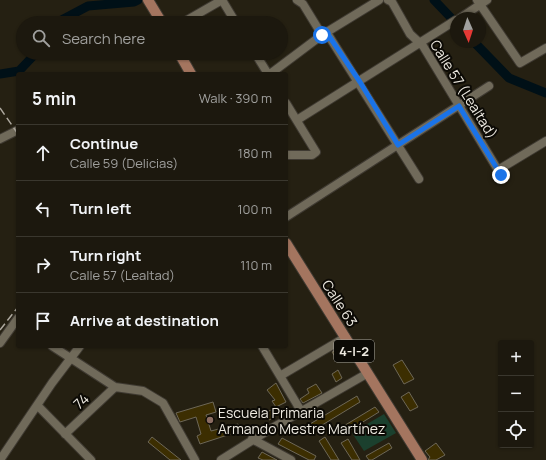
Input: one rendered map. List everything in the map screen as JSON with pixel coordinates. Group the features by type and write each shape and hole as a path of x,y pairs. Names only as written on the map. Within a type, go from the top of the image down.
{"main road":[{"path":"149,1 158,16"},
{"path":"183,60 190,72"},
{"name":"Calle 63","path":"288,246 422,460"}],"street":[{"path":"194,16 222,0 232,16"},
{"path":"272,72 324,34 379,0"},
{"name":"Calle 57 (Lealtad)","path":"388,0 392,2 410,34 420,43 500,173 546,141"},
{"path":"299,2 360,82 419,178"},
{"path":"469,12 481,2 520,63 546,48"},
{"path":"297,120 450,24"},
{"path":"260,60 268,72"},
{"path":"288,216 489,86"},
{"path":"288,105 316,150 314,154 288,155"},
{"path":"0,139 16,131"},
{"path":"0,343 16,323"},
{"path":"280,376 346,337"},
{"path":"55,348 115,387 144,391 162,403 195,460"},
{"path":"0,460 37,405 78,348"},
{"path":"263,348 301,411"},
{"path":"221,460 301,411 368,373"},
{"name":"74","path":"65,434 115,387"},
{"path":"37,405 91,460"},
{"path":"252,440 291,460"}],"green space":[{"path":"384,414 396,433 364,451 352,433"}],"building":[{"path":"339,348 342,354 336,358 332,352"},
{"path":"402,360 414,379 404,384 393,365"},
{"path":"338,370 342,378 336,382 332,374"},
{"path":"276,383 286,402 276,407 272,401 275,400 267,390"},
{"path":"316,384 322,393 303,403 300,399 309,393 307,389"},
{"path":"409,392 418,407 410,411 401,397"},
{"path":"357,396 360,402 314,430 310,424"},
{"path":"213,402 216,412 206,415 211,431 238,424 240,431 200,444 197,436 201,434 196,417 180,422 176,413"},
{"path":"375,407 379,412 345,433 342,427"},
{"path":"271,410 275,417 269,420 265,413"},
{"path":"152,437 181,460 170,460 148,442"},
{"path":"325,437 339,460 331,460 319,441"},
{"path":"282,438 316,456 314,460 309,460 278,444"},
{"path":"348,439 360,460 352,460 341,443"},
{"path":"389,443 392,448 372,460 369,460 366,456"},
{"path":"436,443 445,455 436,460 428,460 430,457 425,451"},
{"path":"262,452 277,460 263,460 258,458"}],"waterway":[{"path":"69,16 88,6 134,2 138,0"},
{"path":"434,0 450,17"},
{"path":"480,48 509,78 546,93"},
{"path":"0,74 19,71 29,60"}],"railway":[{"path":"0,108 16,131"},
{"path":"0,330 16,310"}],"place":[{"name":"Escuela Primaria Armando Mestre Martínez","path":"210,420"}],"route":[{"path":"322,35 327,33 360,82 398,145 459,106 501,175"}]}
